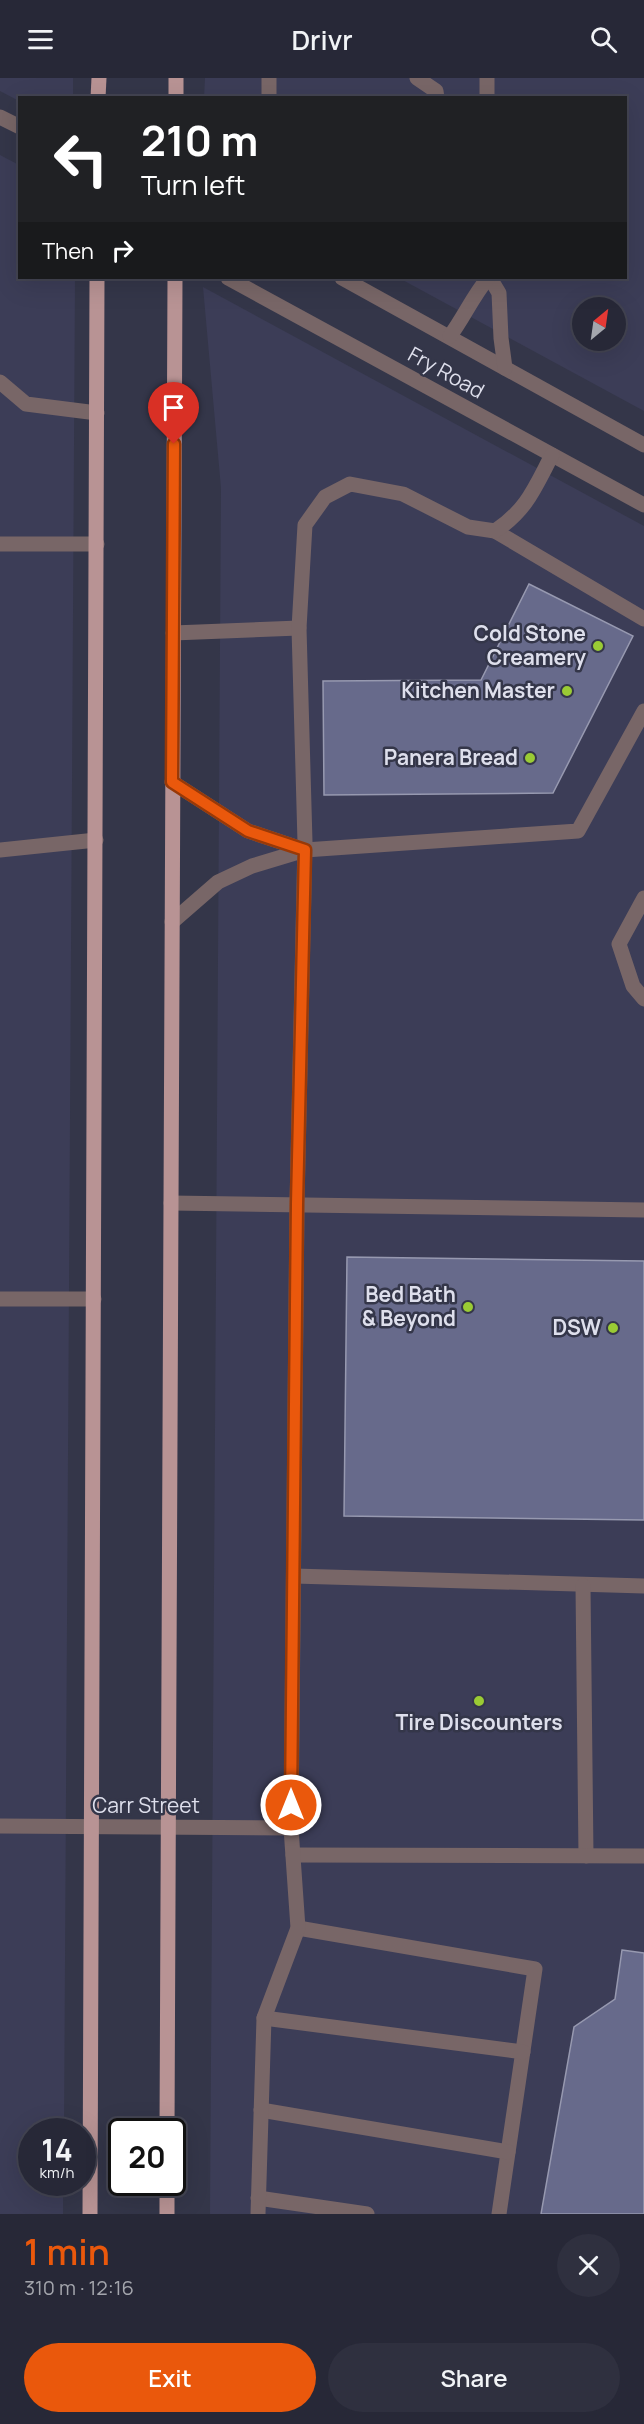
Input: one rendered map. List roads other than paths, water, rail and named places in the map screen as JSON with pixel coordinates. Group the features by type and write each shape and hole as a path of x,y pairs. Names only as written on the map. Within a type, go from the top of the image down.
{"main road":[{"path":"98,96 99,78"},
{"path":"176,78 176,96"},
{"path":"90,2214 97,279"},
{"path":"167,2118 175,279"},
{"path":"167,2196 167,2214"}],"street":[{"path":"269,78 269,96"},
{"path":"417,78 436,91 437,96"},
{"path":"487,78 487,96"},
{"path":"0,117 18,126"},
{"name":"Fry Road","path":"230,279 644,505"},
{"name":"Fry Road","path":"344,279 644,445"},
{"path":"450,336 466,314 475,294 488,279"},
{"path":"490,279 499,293 505,368"},
{"path":"0,381 26,404 97,413"},
{"path":"495,531 511,521 525,505 552,455"},
{"path":"258,2214 264,2018 298,1928 291,1828 297,1204 305,850 299,628 305,525 325,497 351,483 403,494 468,527 495,531 644,619"},
{"path":"0,543 97,544"},
{"path":"173,633 299,628"},
{"path":"172,922 218,882 252,866 305,850 578,831 644,711"},
{"path":"172,782 248,831 305,850"},
{"path":"0,850 96,840"},
{"path":"644,898 619,944 633,986 644,999"},
{"path":"171,1203 644,1210"},
{"path":"0,1299 94,1299"},
{"path":"294,1576 644,1586"},
{"path":"583,1586 586,1856"},
{"name":"Carr Street","path":"0,1826 291,1828"},
{"path":"293,1855 644,1856"},
{"path":"298,1928 535,1969 499,2214"},
{"path":"264,2018 523,2052"},
{"path":"261,2110 508,2152"},
{"path":"258,2198 367,2214"}],"place":[{"name":"Cold Stone Creamery","path":"598,646"},
{"name":"Kitchen Master","path":"567,691"},
{"name":"Panera Bread","path":"530,758"},
{"name":"Bed Bath & Beyond","path":"468,1307"},
{"name":"DSW","path":"613,1328"},
{"name":"Tire Discounters","path":"479,1701"}]}
